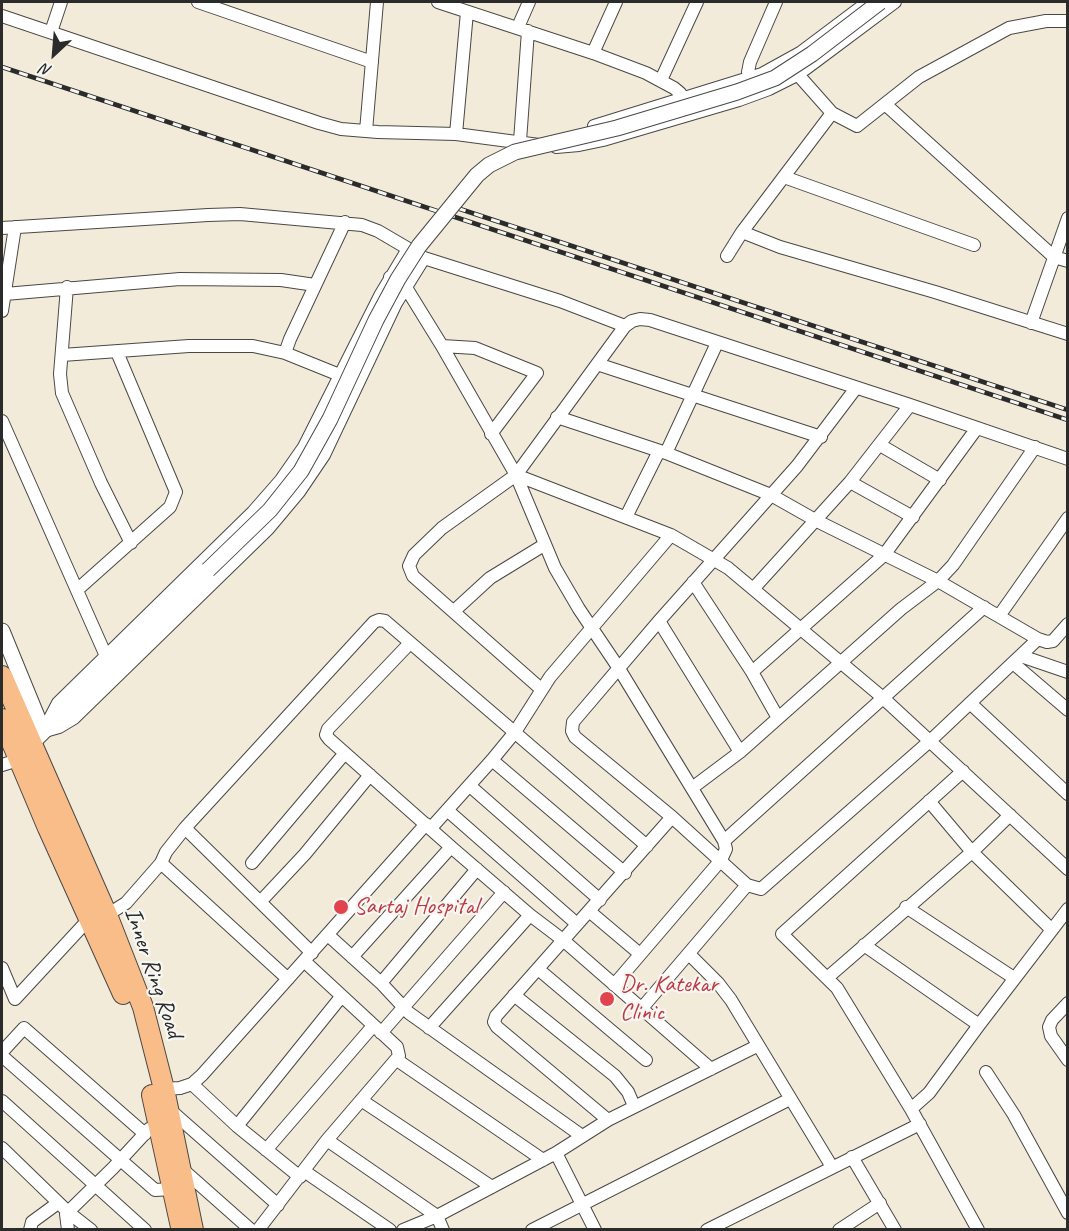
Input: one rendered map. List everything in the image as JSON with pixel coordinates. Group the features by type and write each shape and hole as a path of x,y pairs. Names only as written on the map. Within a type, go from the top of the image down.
{"highway":[{"name":"Inner Ring Road","path":"2,676 16,740 142,1008 158,1114 181,1230"},
{"name":"Inner Ring Road","path":"98,917 135,1026 158,1114 182,1168 193,1230"}],"street":[{"path":"51,33 61,2"},
{"path":"198,2 372,62"},
{"path":"366,131 377,2"},
{"path":"442,2 593,53 661,80 674,88 683,99 688,116"},
{"path":"520,141 523,29 529,2"},
{"path":"593,53 616,2"},
{"path":"661,80 697,2"},
{"path":"754,95 749,79 750,62 776,2"},
{"path":"520,141 554,136 603,124 749,79 787,61 868,2"},
{"path":"16,740 208,570 270,510 301,471 330,419 398,279 419,246 477,175 489,165 515,152 617,128 738,92 775,78 812,54 880,2"},
{"path":"2,16 341,129 456,134 562,147 579,145 688,116 754,95 797,75 895,2"},
{"path":"456,134 467,12"},
{"path":"787,61 832,113 857,126 919,77 1009,28 1046,21 1068,21"},
{"path":"885,104 1054,257 1068,261"},
{"path":"727,256 742,232 832,113"},
{"path":"784,177 974,245"},
{"path":"2,228 240,214 345,222 378,231 424,258 560,302 625,326"},
{"path":"1031,322 1068,218"},
{"path":"285,353 345,222"},
{"path":"2,311 15,227"},
{"path":"742,232 780,247 1068,334"},
{"path":"16,740 58,703 268,496 304,447 390,277 408,249"},
{"path":"16,740 59,727 74,718 284,511 324,455 405,286 424,258"},
{"path":"390,277 405,286 442,345 516,475 559,576 618,667 724,841 726,849 721,860 614,985"},
{"path":"5,294 180,279 281,280 315,285"},
{"path":"67,287 60,384 65,403 131,543"},
{"path":"541,689 413,576 409,566 414,555 442,528 516,475 625,326 632,321 650,320 1068,459"},
{"path":"626,517 693,396 717,343"},
{"path":"442,345 475,348 537,373 491,434"},
{"path":"62,355 189,346 253,346 285,353 359,383"},
{"path":"77,590 170,507 176,492 117,352"},
{"path":"597,364 821,437"},
{"path":"856,388 821,437 658,621 573,722 572,731 575,737 672,817 747,885 761,889 931,740 1038,639"},
{"path":"754,588 817,521 880,445 909,405"},
{"path":"557,417 662,452 771,495 817,521 938,581 1038,639 1047,642 1063,637 1068,624"},
{"path":"2,421 106,656"},
{"path":"752,672 884,555 977,428"},
{"path":"880,445 940,480"},
{"path":"692,788 740,752 901,609 938,581 953,565 1035,447"},
{"path":"516,475 671,535 714,559 754,588 882,697 1068,869"},
{"path":"850,482 914,517"},
{"path":"999,616 1068,518"},
{"path":"68,1230 66,1214 120,1161 180,1088 192,1083 202,1075 428,826 470,786 515,732 541,689 671,535"},
{"path":"454,611 490,578 544,545"},
{"path":"693,582 752,672 778,717"},
{"path":"724,841 984,607"},
{"path":"2,968 15,999 98,917 126,903 160,863 185,828 374,622 379,620 385,621 647,846"},
{"path":"658,621 740,752"},
{"path":"2,631 16,740"},
{"path":"410,643 328,729 326,735 530,915 563,940 711,1069"},
{"path":"1017,659 1068,672"},
{"path":"1017,659 1066,708"},
{"path":"970,703 1068,794"},
{"path":"252,863 345,753"},
{"path":"492,760 625,873"},
{"path":"963,771 782,934 837,988 920,1124 978,1230"},
{"path":"261,901 305,854 370,775"},
{"path":"470,786 600,900"},
{"path":"929,801 972,852 1052,930"},
{"path":"447,810 578,924"},
{"path":"827,978 972,852 1010,815"},
{"path":"608,1120 497,1027 494,1022 496,1016 514,995 625,873 672,817"},
{"path":"185,828 261,901 341,998 397,1047 399,1056 327,1140 278,1205 266,1226"},
{"path":"352,957 452,847"},
{"path":"160,863 288,979"},
{"path":"381,983 477,869"},
{"path":"642,1008 747,885"},
{"path":"266,1150 377,1029 404,1008 504,891"},
{"path":"906,908 1014,978"},
{"path":"911,1109 929,1093 978,1025 1068,909"},
{"path":"589,911 640,954"},
{"path":"429,1028 530,915"},
{"path":"328,934 381,983 404,1008 429,1028 582,1136"},
{"path":"864,945 978,1025"},
{"path":"689,954 731,1000 832,1167"},
{"path":"537,969 646,1060"},
{"path":"514,995 615,1076 628,1092 634,1106"},
{"path":"237,1126 341,998"},
{"path":"1068,1004 1052,1020 1049,1028 1051,1036 1068,1060"},
{"path":"2,1052 24,1028 158,1114 278,1205"},
{"path":"402,1230 437,1216 543,1160 634,1106 758,1046"},
{"path":"2,1056 155,1190 172,1189"},
{"path":"397,1060 543,1160"},
{"path":"986,1072 1014,1115 1068,1213"},
{"path":"192,1083 266,1150 390,1230"},
{"path":"532,1230 790,1099"},
{"path":"361,1100 492,1187"},
{"path":"2,1101 145,1230"},
{"path":"707,1230 920,1124"},
{"path":"327,1140 437,1216 443,1230"},
{"path":"2,1149 58,1203 91,1230"},
{"path":"556,1153 596,1230"},
{"path":"852,1157 894,1230"},
{"path":"182,1168 252,1230"},
{"path":"30,1230 32,1222 58,1203"},
{"path":"839,1230 880,1203"}],"railway":[{"path":"2,67 1068,420"},
{"path":"457,208 1068,410"}],"place":[{"name":"Sartaj Hospital","path":"341,907"},
{"name":"Dr. Katekar Clinic","path":"607,999"}]}
